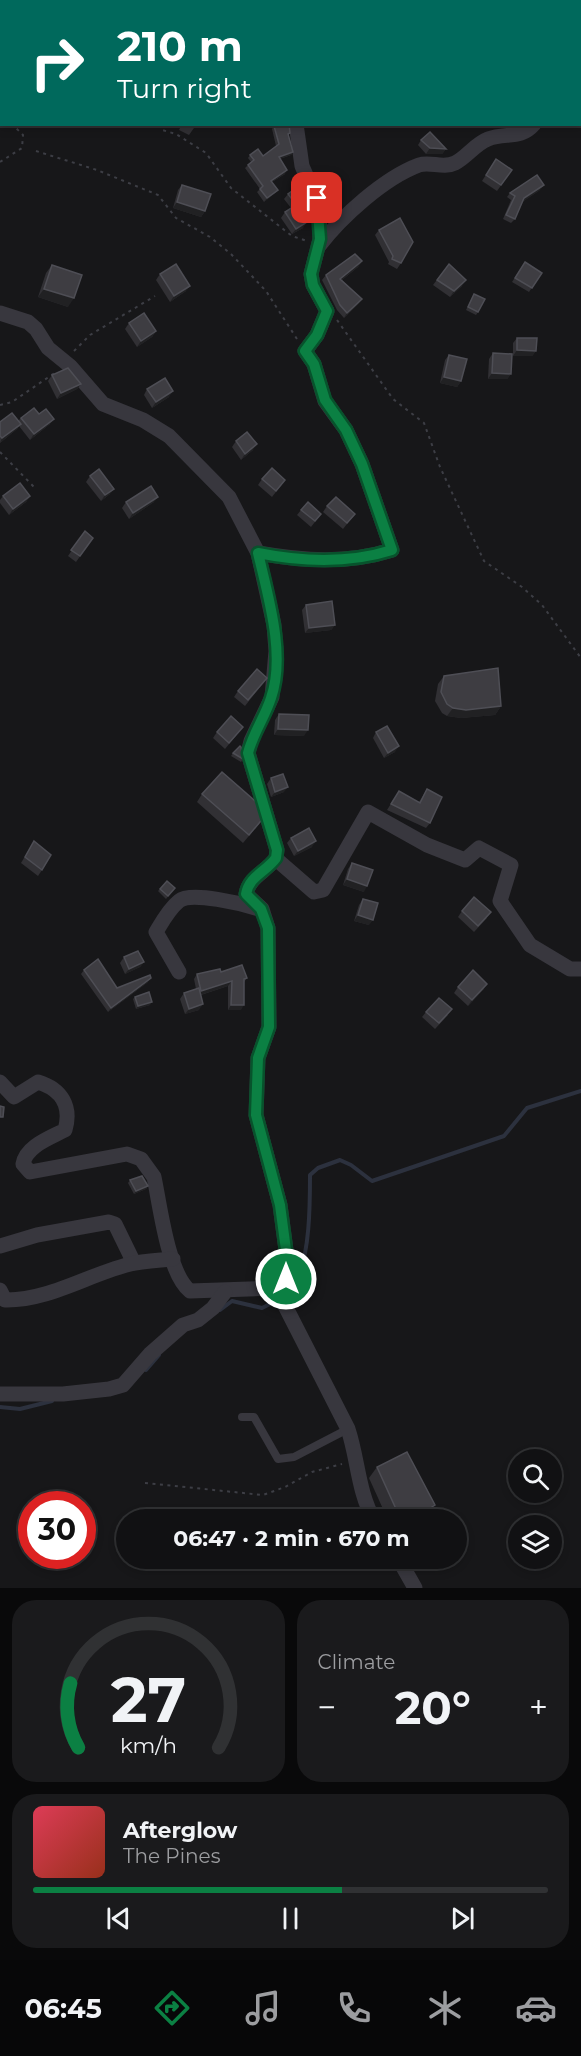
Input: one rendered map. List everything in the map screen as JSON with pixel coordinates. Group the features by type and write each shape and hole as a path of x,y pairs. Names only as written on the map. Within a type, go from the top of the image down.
{"street":[{"path":"258,553 320,561 376,555 392,550 362,464 346,430 325,400 314,364 305,351 317,335 327,311 313,285 311,274 320,239 319,205 302,166 296,126"},
{"path":"317,248 330,231 367,199 403,173 424,164 455,163 486,140 522,135 532,126"},
{"path":"0,313 28,322 48,348 66,362 103,404 143,420 169,436 229,496 258,553 274,625 275,661 272,697 251,741 248,753 277,850 276,859 247,887 246,894 261,909 267,919 269,944 269,1027 258,1058 256,1115 280,1205 288,1265 280,1296 348,1429 370,1509"},
{"path":"276,859 303,885 314,892 323,890 368,812 427,845 465,860 479,848 511,865 500,901 530,945 570,969 581,969"},
{"path":"179,972 156,932 179,900 188,897 206,900 226,899 261,909"},
{"path":"0,1082 14,1097 38,1082 48,1085 57,1091 67,1110 64,1130 29,1150 24,1156 23,1164 30,1172 127,1154 141,1159 147,1164 154,1177 173,1259 182,1284 190,1291 280,1296"},
{"path":"0,1246 37,1235 109,1222 115,1224 134,1263"},
{"path":"0,1290 5,1300 17,1300 82,1282 134,1263 173,1259"},
{"path":"0,1394 54,1394 109,1389 123,1385 150,1354 183,1325 198,1320 213,1308 225,1292"},
{"path":"404,1569 415,1588"}],"lane":[{"path":"242,1417 254,1417 278,1459 294,1457 348,1429"}],"path":[{"path":"0,162 22,148 23,135 14,126"},
{"path":"161,126 162,130 176,134 206,153 231,188 255,208 292,236 310,242 317,248"},
{"path":"36,152 97,170 158,195 176,218 210,237 231,254 266,291 301,344"},
{"path":"0,405 12,402 66,362 90,335 155,296"},
{"path":"335,317 393,399 424,423 440,467 484,561 542,604 581,658"},
{"path":"0,452 34,487"},
{"path":"145,1483 263,1495 285,1487 312,1472 356,1459"}],"building":[{"path":"274,126 289,126 290,133 288,134 293,152 279,157 287,170 271,181 278,190 267,198 260,189 263,186 248,165 254,160 250,155 258,149 263,156 279,144"},
{"path":"430,132 446,149 430,148 421,140"},
{"path":"496,159 512,170 501,185 486,175"},
{"path":"537,175 544,185 524,198 515,219 506,215 515,196 510,193"},
{"path":"182,185 211,194 205,211 177,202"},
{"path":"299,186 311,202 300,210 288,194"},
{"path":"296,205 307,222 296,229 285,212"},
{"path":"400,218 413,242 401,263 392,259 393,256 379,230"},
{"path":"355,254 362,261 340,279 362,299 347,313 340,305 326,275"},
{"path":"525,262 542,273 532,288 515,278"},
{"path":"176,264 190,286 174,296 160,274"},
{"path":"449,264 466,280 454,291 437,280"},
{"path":"52,265 82,275 74,298 44,289"},
{"path":"474,294 485,299 478,312 468,307"},
{"path":"144,313 156,331 141,341 129,323"},
{"path":"517,338 537,338 536,351 517,350"},
{"path":"493,353 512,354 511,374 492,373"},
{"path":"449,355 467,359 461,381 444,377"},
{"path":"68,368 81,384 61,393 52,375"},
{"path":"165,378 173,391 156,402 147,389"},
{"path":"34,408 39,414 46,409 54,419 34,434 21,418"},
{"path":"12,413 21,424 2,438 0,422"},
{"path":"247,432 257,444 245,454 236,441"},
{"path":"272,468 285,480 276,491 262,479"},
{"path":"99,469 114,489 105,495 90,476"},
{"path":"20,483 30,496 13,509 3,496"},
{"path":"151,486 158,497 133,513 126,502"},
{"path":"336,497 355,514 347,523 327,506"},
{"path":"308,502 321,514 315,521 301,510"},
{"path":"85,531 93,538 80,556 71,550"},
{"path":"332,601 335,625 309,628 306,605"},
{"path":"498,668 501,706 466,710 453,708 447,704 441,692 444,676"},
{"path":"257,669 267,678 248,700 238,691"},
{"path":"279,714 309,715 308,730 278,729"},
{"path":"231,716 243,727 229,743 217,732"},
{"path":"387,726 399,746 388,753 376,732"},
{"path":"241,747 243,759 233,753"},
{"path":"222,772 262,807 265,816 249,835 202,794"},
{"path":"283,774 288,787 275,792 271,778"},
{"path":"427,789 442,797 430,823 391,804 399,791 420,803"},
{"path":"309,828 316,841 298,851 291,838"},
{"path":"34,841 51,855 42,870 25,857"},
{"path":"352,863 373,870 367,886 347,879"},
{"path":"167,881 175,888 168,896 160,889"},
{"path":"474,897 491,912 478,926 462,911"},
{"path":"363,899 378,903 373,920 358,915"},
{"path":"138,951 144,962 129,969 124,957"},
{"path":"98,959 117,988 150,975 151,978 111,1008 84,970"},
{"path":"242,965 247,978 244,979 244,1005 231,1005 232,981 201,991 197,974 220,969 221,972"},
{"path":"473,970 487,984 472,1000 458,987"},
{"path":"199,988 203,1004 189,1009 184,993"},
{"path":"149,992 152,1002 138,1006 135,997"},
{"path":"439,998 452,1009 439,1023 426,1012"},
{"path":"0,1106 4,1107 3,1117 0,1117"},
{"path":"142,1176 148,1186 136,1191 130,1180"},
{"path":"407,1452 435,1505 433,1509 396,1509 377,1467"}],"waterway":[{"path":"284,1295 295,1283 301,1270 307,1244 310,1175 318,1168 340,1160 351,1165 372,1181 504,1136 527,1108 581,1091"},
{"path":"220,1310 232,1301 262,1308 278,1300"},
{"path":"146,1370 159,1355"},
{"path":"0,1407 20,1409 52,1401"}],"route":[{"path":"286,1279 288,1265 280,1205 268,1157 260,1137 256,1115 259,1089 258,1058 269,1027 268,928 267,919 261,909 246,894 247,887 254,878 272,864 277,850 248,753 251,741 272,697 276,651 274,625 258,553 288,559 320,561 376,555 392,550 362,464 346,430 320,391 317,372 305,351 317,335 327,311 313,285 311,274 320,239 317,198"}]}
